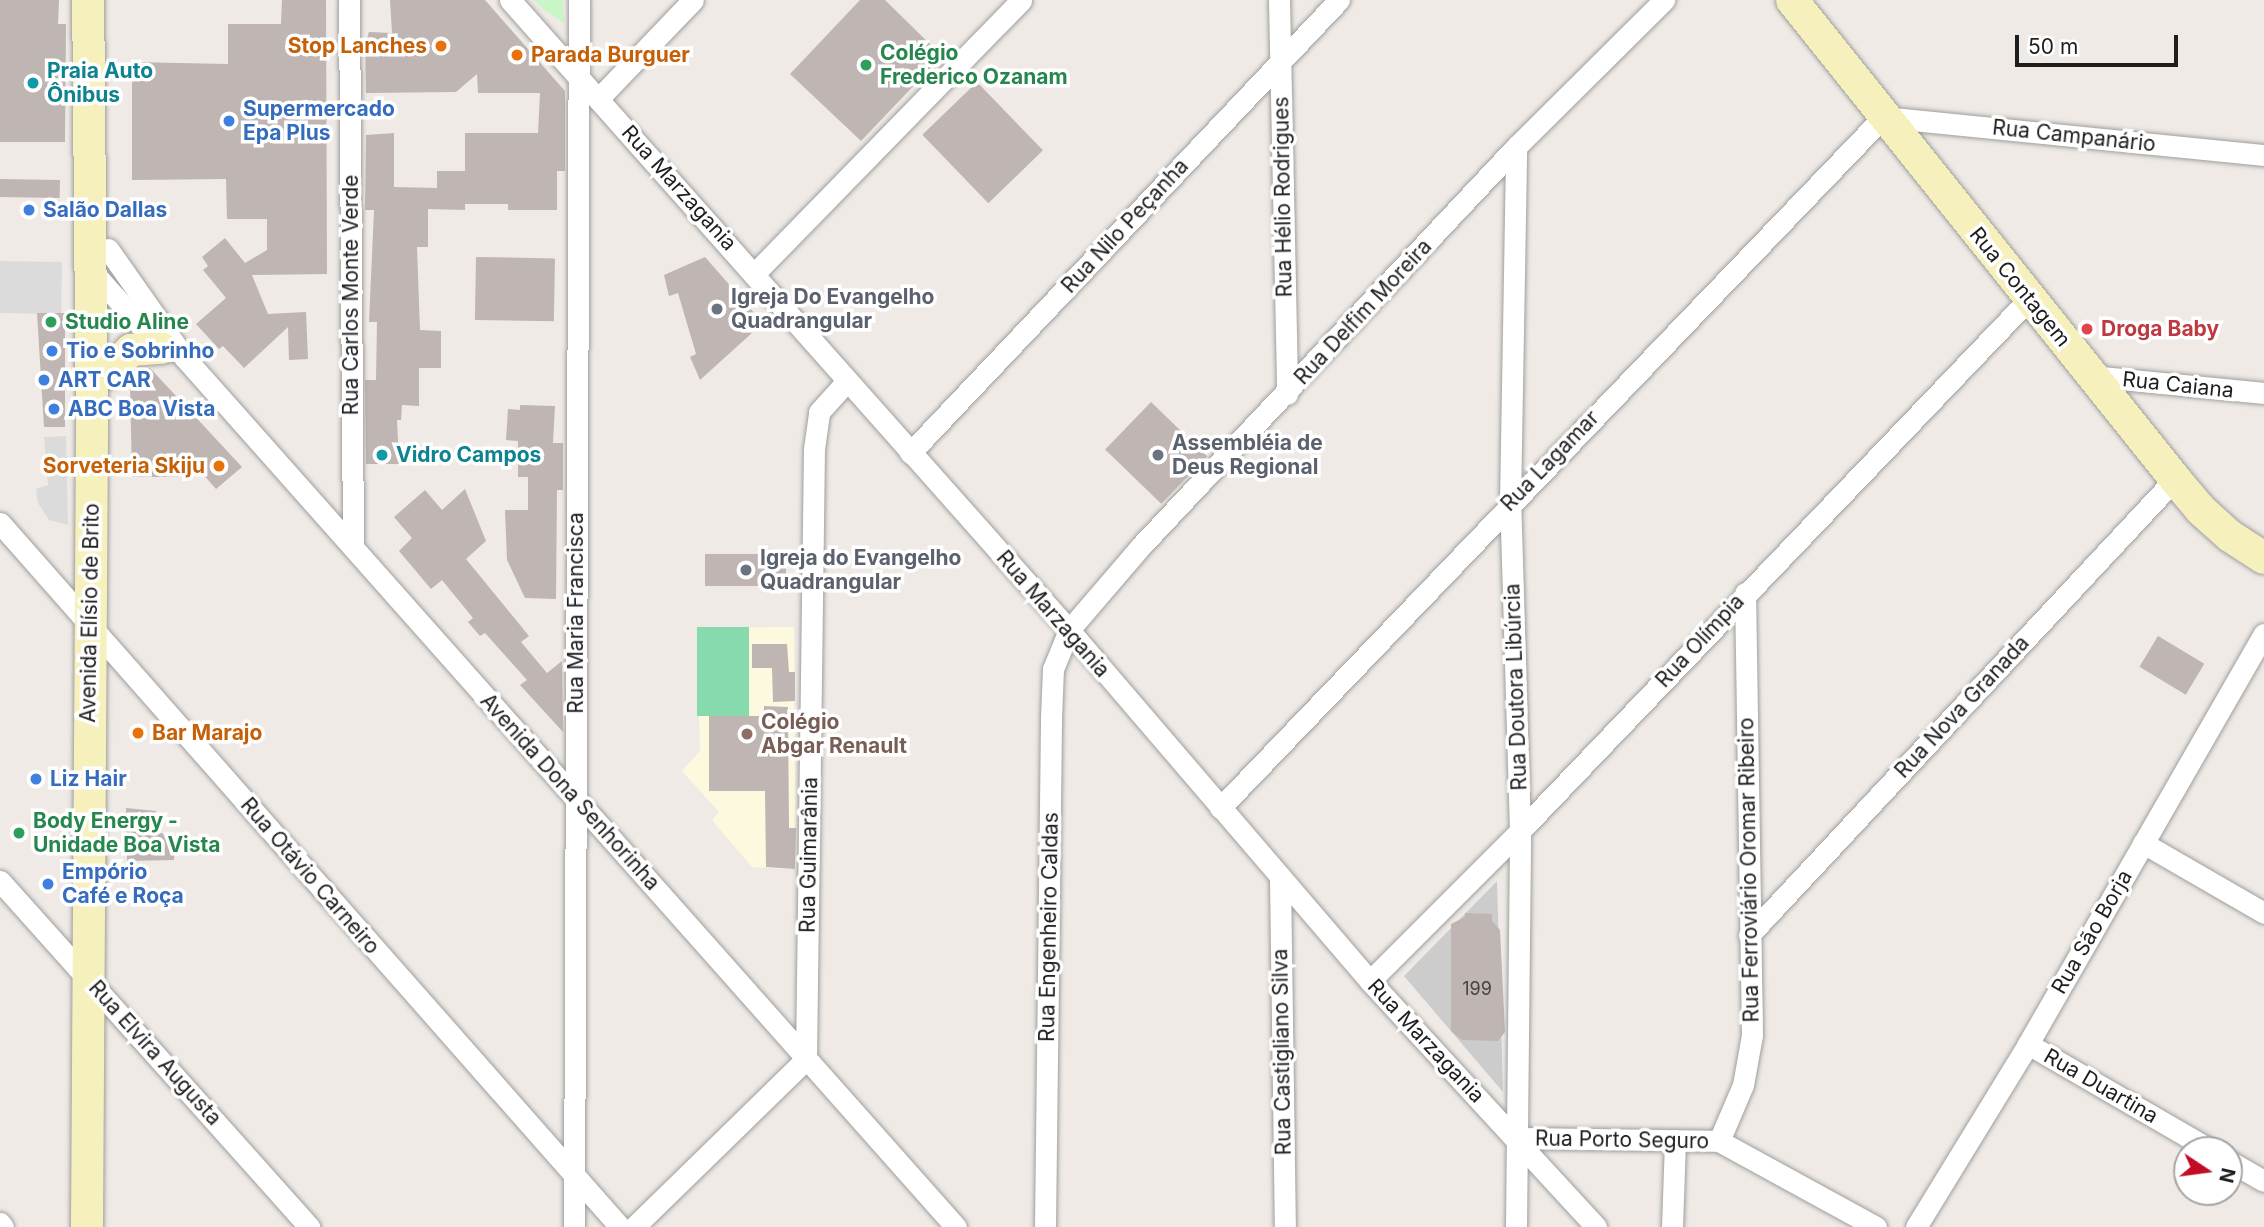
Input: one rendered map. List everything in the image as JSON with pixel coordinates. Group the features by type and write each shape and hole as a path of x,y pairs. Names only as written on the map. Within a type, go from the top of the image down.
{"street":[{"name":"Avenida Elísio de Brito","path":"88,0 108,373 97,635"},
{"name":"Avenida Elísio de Brito","path":"105,1227 97,987 97,635 108,0"},
{"name":"Rua Carlos Monte Verde","path":"349,0 353,547"},
{"name":"Rua Marzagania","path":"510,0 1069,630 1370,981 1596,1227"},
{"name":"Rua Maria Francisca","path":"574,1227 579,0"},
{"path":"598,99 693,0"},
{"path":"755,273 1021,0"},
{"name":"Rua Hélio Rodrigues","path":"1279,0 1287,394"},
{"name":"Rua Nilo Peçanha","path":"910,453 1339,0"},
{"name":"Rua Delfim Moreira","path":"1069,630 1141,546 1287,394 1516,147 1664,0"},
{"name":"Rua Contagem","path":"1793,0 1883,117 2175,480 2201,510 2230,536 2264,558"},
{"name":"Rua Campanário","path":"1883,117 2264,155"},
{"name":"Rua Lagamar","path":"1220,808 1510,502 1883,117"},
{"name":"Rua Doutora Libúrcia","path":"1516,147 1510,502 1520,831 1516,1227"},
{"name":"Avenida Dona Senhorinha","path":"102,268 172,352 353,547 956,1227"},
{"name":"Avenida Dona Senhorinha","path":"102,268 172,352"},
{"name":"Rua Olímpia","path":"1370,981 1520,831 2029,299"},
{"path":"108,373 131,350 172,352"},
{"name":"Rua Caiana","path":"2091,376 2264,393"},
{"name":"Rua Guimarânia","path":"806,1059 814,439 819,412 847,381"},
{"name":"Rua Nova Granada","path":"1749,935 2175,480"},
{"name":"Rua Otávio Carneiro","path":"0,523 620,1227"},
{"name":"Rua Ferroviário Oromar Ribeiro","path":"1719,1141 1738,1099 1749,1063 1752,1035 1745,593"},
{"name":"Rua Engenheiro Caldas","path":"1045,1227 1051,718 1054,669 1069,630"},
{"name":"Rua São Borja","path":"1916,1227 2028,1044 2262,642"},
{"path":"2143,843 2264,913"},
{"name":"Rua Castigliano Silva","path":"1280,877 1285,1227"},
{"name":"Rua Elvira Augusta","path":"0,881 309,1227"},
{"name":"Avenida Elísio de Brito","path":"87,1227 97,987"},
{"name":"Rua Duartina","path":"2028,1044 2187,1136"},
{"path":"634,1227 806,1059"},
{"name":"Rua Porto Seguro","path":"1515,1138 1719,1141 1876,1227"},
{"path":"1672,1227 1675,1140"},
{"path":"2243,1169 2264,1181"}],"shaded area":[{"path":"0,261 62,262 61,314 0,313"},
{"path":"66,436 68,525 49,520 38,503 36,489 48,485 44,437"},
{"name":"Colégio Abgar Renault","path":"794,627 796,869 752,867 712,820 719,812 682,771 700,751 697,628"},
{"path":"1497,881 1503,1092 1404,976"}],"green space":[{"path":"534,0 563,0 564,23 544,10"},
{"path":"697,627 749,627 749,716 697,716"}],"building":[{"name":"Praia Auto Ônibus","path":"0,0 59,0 58,24 66,24 65,142 0,142"},
{"name":"Supermercado Epa Plus","path":"282,0 326,0 327,274 252,275 268,314 306,312 308,359 289,360 288,327 244,368 223,346 219,349 196,324 226,298 203,270 208,266 202,257 225,238 245,263 267,250 267,219 227,219 226,179 132,180 132,62 228,64 228,24 281,24"},
{"path":"390,0 485,0 565,91 565,171 557,171 557,210 508,210 508,204 465,204 465,210 428,209 428,247 417,247 420,330 441,331 441,368 419,368 419,406 402,405 401,420 397,420 399,464 366,464 365,380 376,380 377,322 369,322 374,210 365,210 366,135 394,133 394,187 437,188 437,171 465,171 465,133 538,133 540,93 478,93 477,74 456,92 366,93 365,44 369,32 392,33"},
{"name":"Colégio Frederico Ozanam","path":"860,0 885,0 942,56 861,141 790,74"},
{"name":"Colégio Frederico Ozanam","path":"977,82 1043,150 988,203 922,135"},
{"path":"0,179 60,180 60,198 0,197"},
{"path":"476,257 555,258 554,321 475,320"},
{"name":"Igreja Do Evangelho Quadrangular","path":"705,257 763,323 700,380 690,357 696,354 678,293 669,296 664,275"},
{"path":"37,313 65,313 65,427 44,427"},
{"path":"139,368 150,368 242,467 216,489 195,465 183,477 132,477 130,384"},
{"name":"Assembléia de Deus Regional","path":"1151,402 1207,456 1161,504 1105,449"},
{"path":"520,405 555,406 553,443 563,443 563,490 557,490 556,599 525,598 507,560 505,510 528,510 528,477 518,477 518,441 506,440 508,409 520,410"},
{"path":"465,489 486,541 466,559 529,636 521,642 547,673 562,661 563,732 520,685 527,680 485,633 480,636 468,622 473,618 442,580 431,589 399,551 412,538 394,517 425,490 442,510"},
{"name":"Igreja do Evangelho Quadrangular","path":"705,554 786,554 786,586 705,586"},
{"path":"2158,636 2204,664 2186,695 2139,667"},
{"path":"752,644 787,644 789,672 795,672 795,701 773,702 772,668 752,668"},
{"path":"764,706 788,707 789,828 796,828 795,869 766,867 765,791 709,791 709,716 764,716"},
{"path":"126,808 156,811 156,833 175,834 174,860 127,861"},
{"path":"1465,913 1492,914 1492,921 1500,930 1505,1032 1498,1041 1462,1040 1451,1031 1451,924 1465,917"}],"place":[{"name":"Stop Lanches","path":"441,46"},
{"name":"Parada Burguer","path":"517,55"},
{"name":"Colégio Frederico Ozanam","path":"866,65"},
{"name":"Praia Auto Ônibus","path":"33,83"},
{"name":"Supermercado Epa Plus","path":"229,121"},
{"name":"Salão Dallas","path":"29,210"},
{"name":"Igreja Do Evangelho Quadrangular","path":"717,309"},
{"name":"Studio Aline","path":"51,322"},
{"name":"Droga Baby","path":"2087,329"},
{"name":"Tio e Sobrinho","path":"52,351"},
{"name":"ART CAR","path":"44,380"},
{"name":"ABC Boa Vista","path":"54,409"},
{"name":"Vidro Campos","path":"382,455"},
{"name":"Assembléia de Deus Regional","path":"1158,455"},
{"name":"Sorveteria Skiju","path":"219,466"},
{"name":"Igreja do Evangelho Quadrangular","path":"746,570"},
{"name":"Bar Marajo","path":"138,733"},
{"name":"Colégio Abgar Renault","path":"747,734"},
{"name":"Liz Hair","path":"36,779"},
{"name":"Body Energy - Unidade Boa Vista","path":"19,833"},
{"name":"Empório Café e Roça","path":"48,884"}]}
